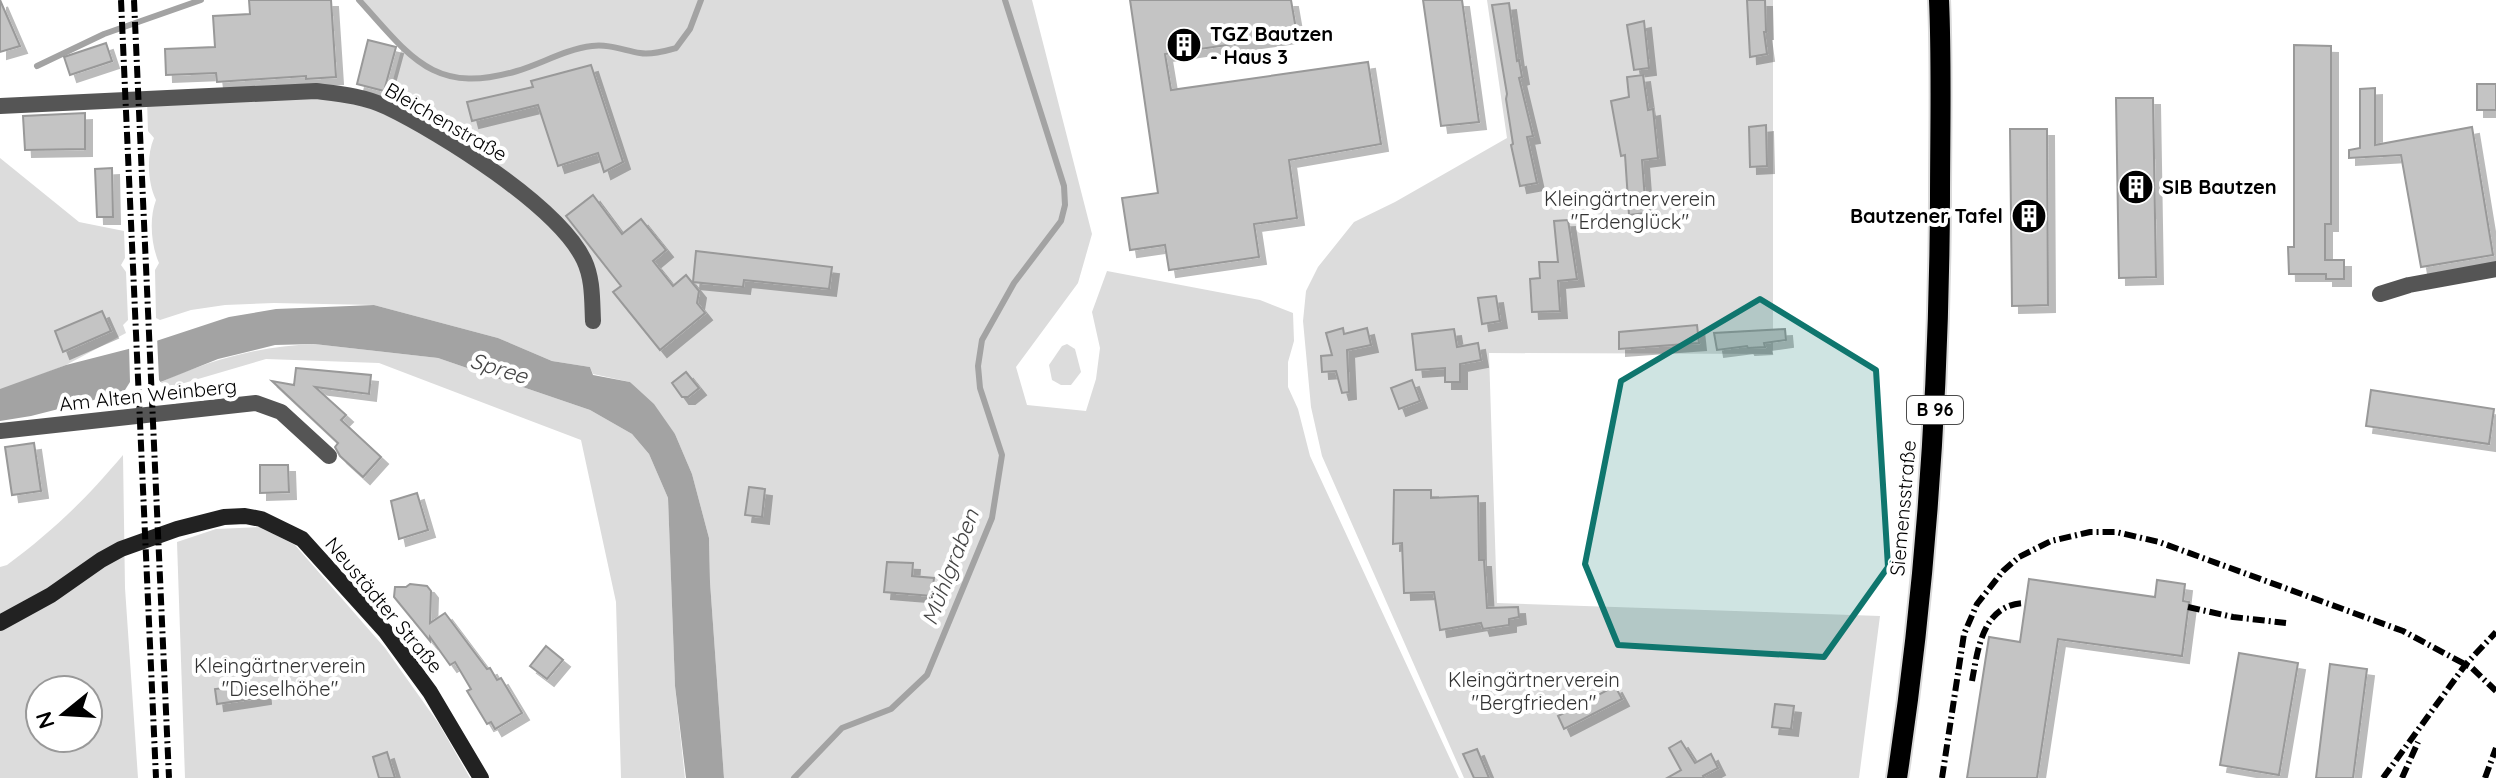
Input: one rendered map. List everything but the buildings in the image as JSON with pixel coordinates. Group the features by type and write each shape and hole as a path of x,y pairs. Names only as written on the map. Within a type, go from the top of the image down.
{"main road":[{"name":"Siemensstraße","path":"1897,778 1918,619 1935,416 1939,275 1939,0"}],"street":[{"name":"Bleichenstraße","path":"0,106 316,91 351,95 386,107 501,176 565,234 584,260 591,285 593,321"},
{"path":"2380,294 2409,285 2496,269"},
{"name":"Am Alten Weinberg","path":"0,431 256,403 281,412 329,456"},
{"name":"Neustädter Straße","path":"0,623 51,595 121,549 177,529 224,517 261,519 302,539 386,632 430,692 481,778"}],"highlighted area":[{"path":"1760,299 1876,370 1888,567 1824,657 1618,645 1585,564 1621,381"}],"green space":[{"path":"359,0 1032,0 1092,234 1078,283 1016,367 1027,405 1086,411 1096,379 1100,348 1092,312 1107,271 1260,300 1293,313 1294,341 1288,362 1288,387 1298,409 1310,456 1459,778 724,778 709,538 692,474 675,434 630,382 593,374 590,367 552,361 498,338 374,305 225,305 191,310 160,320 156,318 155,270 159,263 152,223 156,200 149,170 154,138 148,131 147,100 316,91 386,106 402,47"},
{"name":"Kleingärtnerverein \"Erdenglück\"","path":"1487,0 1773,0 1773,354 1489,353 1497,603 1880,616 1859,778 1464,778 1322,456 1311,407 1303,321 1306,291 1318,267 1354,222 1507,138"},
{"path":"0,158 79,222 124,231 125,258 121,265 126,272 128,320 123,325 126,333 66,365 4,389 0,389"},
{"path":"314,344 438,358 590,410 632,434 649,454 668,498 675,686 685,778 621,778 616,602 581,440 379,363 266,359 164,389 161,382 236,356"},
{"path":"1067,344 1075,349 1081,372 1071,385 1061,385 1052,380 1049,365 1062,346"},
{"path":"123,455 125,588 138,778 0,778 0,567 40,539 82,500"},
{"name":"Kleingärtnerverein \"Dieselhöhe\"","path":"261,527 295,545 385,648 439,724 470,778 185,778 177,542 216,529"}],"water":[{"name":"Spree","path":"374,305 498,338 552,361 590,367 593,375 630,382 654,404 675,434 692,474 709,538 724,778 686,778 675,686 668,498 649,454 632,434 590,410 438,358 314,344 275,345 218,359 153,385 0,421 0,389 66,365 144,345 229,317 276,309"}],"pier":[{"path":"157,336 159,380 163,385 128,395 125,390 130,382 129,345"}],"waterway":[{"name":"Mühlgraben","path":"37,66 104,34 201,0"},
{"name":"Mühlgraben","path":"359,0 409,54 444,74 464,78 517,71 592,46 644,53 676,48 690,29 701,0"},
{"name":"Mühlgraben","path":"794,778 842,728 891,709 927,675 992,518 1002,455 980,388 978,366 982,340 1014,283 1061,221 1065,205 1064,186 1005,0"}],"railway":[{"path":"121,0 156,778"},
{"path":"134,0 169,778"},
{"path":"1942,778 1964,634 1977,604 2003,571 2019,557 2051,541 2090,532 2116,532 2159,542 2403,631 2472,668 2496,691"},
{"path":"1972,681 1980,642 1991,619 2011,605 2025,603"},
{"path":"2188,607 2233,617 2286,623"},
{"path":"2383,778 2466,664 2496,632"},
{"path":"2402,778 2418,742"},
{"path":"2485,778 2496,748"}],"place":[{"name":"TGZ Bautzen - Haus 3","path":"1184,45"},
{"name":"SIB Bautzen","path":"2136,187"},
{"name":"Bautzener Tafel","path":"2029,216"}],"park label":[{"name":"Kleingärtnerverein \"Bergfrieden\"","path":"1534,692"}]}
